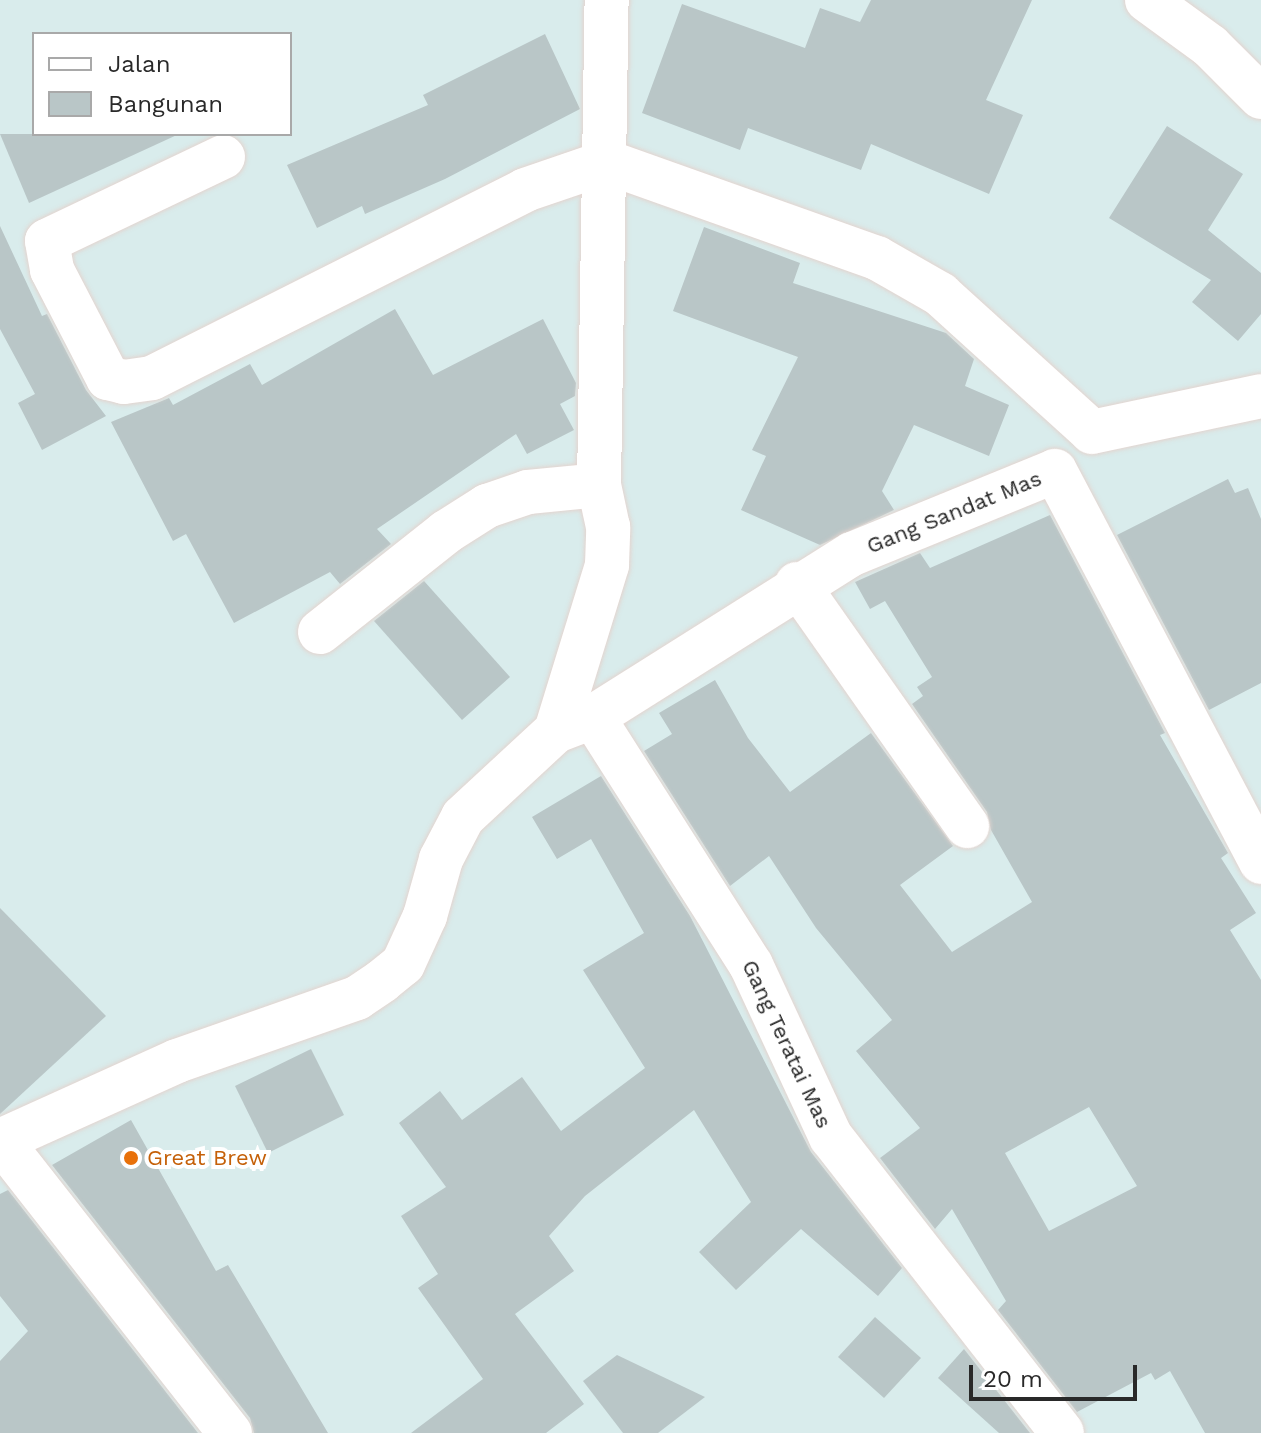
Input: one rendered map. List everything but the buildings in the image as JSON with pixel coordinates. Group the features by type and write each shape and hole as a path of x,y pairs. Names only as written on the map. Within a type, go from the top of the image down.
{"street":[{"path":"574,724 607,565 608,527 599,485 607,162 607,0"},
{"path":"1147,0 1210,46 1261,97"},
{"path":"223,157 47,241 52,270 108,378 124,382 152,378 525,190 607,162 877,258 940,294 1092,432 1261,396"},
{"name":"Gang Sandat Mas","path":"0,1141 177,1061 357,998 403,964 425,916 441,859 463,817 574,724 797,584 912,526 1055,471 1261,862"},
{"path":"320,632 446,532 487,506 528,492 599,485"},
{"path":"797,584 967,826"},
{"name":"Gang Teratai Mas","path":"574,724 751,965 831,1137 1062,1433"},
{"path":"0,1141 230,1433"}],"place":[{"name":"Great Brew","path":"131,1158"}]}
